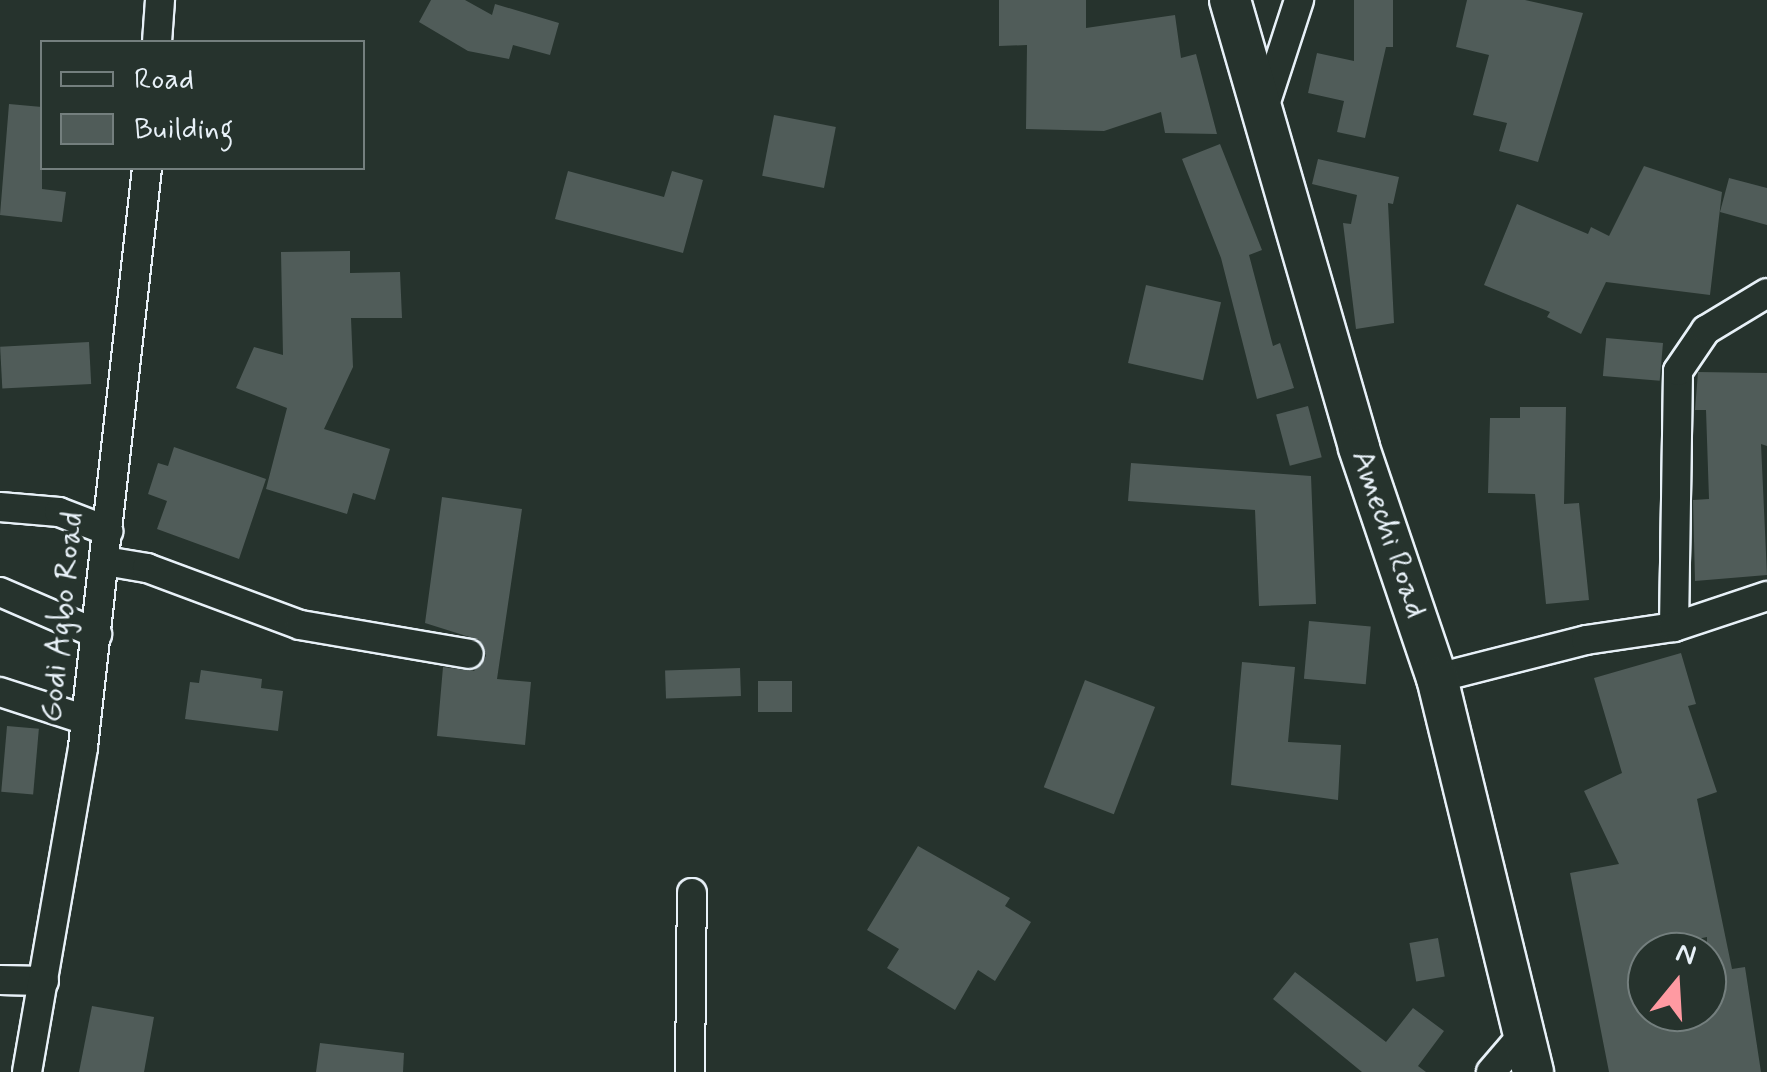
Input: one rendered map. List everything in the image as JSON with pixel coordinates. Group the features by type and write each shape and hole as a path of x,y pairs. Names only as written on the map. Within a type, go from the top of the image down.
{"main road":[{"name":"Amechi Road","path":"1230,0 1359,448 1437,678 1527,1054"}],"street":[{"path":"157,40 160,0"},
{"path":"1264,111 1299,0"},
{"name":"Godi Agbo Road","path":"27,1072 86,720 147,170"},
{"path":"1674,627 1678,371 1706,330 1767,292"},
{"path":"0,507 59,512 108,531"},
{"path":"105,560 147,568 300,624 469,654"},
{"path":"0,592 97,634"},
{"path":"1437,678 1586,640 1674,627 1767,596"},
{"path":"0,692 86,720"},
{"path":"690,1072 692,893"},
{"path":"0,980 44,980"},
{"path":"1491,1072 1527,1054"}],"building":[{"path":"431,0 465,0 492,15 495,4 559,23 550,55 513,45 509,59 468,51 419,22"},
{"path":"999,0 1086,0 1086,28 1175,15 1181,58 1196,54 1217,134 1165,133 1161,112 1104,131 1026,129 1027,45 999,46"},
{"path":"1354,0 1393,0 1393,47 1386,47 1365,138 1337,132 1344,101 1308,93 1317,53 1354,61"},
{"path":"1467,0 1525,0 1583,13 1538,162 1499,151 1507,123 1473,115 1489,55 1456,47"},
{"path":"9,104 40,107 42,189 66,192 62,222 0,215"},
{"path":"774,115 836,127 824,188 762,176"},
{"path":"1220,144 1262,250 1249,255 1273,346 1280,343 1294,388 1257,399 1221,258 1182,159"},
{"path":"1318,159 1399,177 1393,204 1388,203 1394,323 1356,329 1343,223 1351,224 1357,195 1312,184"},
{"path":"1644,166 1722,192 1710,295 1606,282 1581,334 1547,317 1550,312 1484,285 1517,204 1588,234 1591,227 1609,236"},
{"path":"568,171 664,197 672,171 703,180 683,253 555,219"},
{"path":"1729,178 1767,188 1767,225 1720,212"},
{"path":"350,251 350,273 400,272 402,318 351,318 353,367 324,429 390,449 375,500 353,493 347,514 266,489 287,408 236,388 254,347 283,355 281,252"},
{"path":"1146,285 1221,302 1203,380 1128,363"},
{"path":"1606,338 1663,343 1660,381 1603,376"},
{"path":"89,342 91,384 2,389 0,347"},
{"path":"1698,372 1767,373 1767,446 1761,444 1767,575 1695,581 1693,500 1709,499 1706,410 1695,410"},
{"path":"1308,406 1322,457 1290,466 1276,415"},
{"path":"1520,407 1566,407 1564,504 1579,503 1589,600 1546,604 1535,494 1488,493 1490,418 1520,418"},
{"path":"174,447 266,479 239,559 157,529 167,501 148,494 158,463 168,466"},
{"path":"1131,463 1311,476 1316,604 1259,606 1255,510 1128,501"},
{"path":"442,497 522,509 497,679 531,682 525,745 437,736 443,667 474,671 486,656 479,640 425,623"},
{"path":"1309,621 1371,626 1366,684 1304,679"},
{"path":"1681,653 1696,704 1688,706 1717,792 1697,799 1724,932 1627,932 1627,1032 1727,1032 1727,945 1732,969 1745,967 1761,1072 1609,1072 1570,873 1619,864 1584,791 1622,773 1594,678"},
{"path":"1242,662 1295,667 1288,742 1341,745 1338,800 1231,785"},
{"path":"740,668 741,696 666,699 665,671"},
{"path":"201,670 262,679 261,688 283,691 278,731 185,719 190,682 199,683"},
{"path":"1085,680 1155,707 1114,814 1044,787"},
{"path":"758,681 792,681 792,712 758,712"},
{"path":"7,726 39,729 33,795 1,792"},
{"path":"918,846 1010,898 1005,906 1031,922 995,981 978,970 955,1010 887,968 899,949 867,930"},
{"path":"1438,938 1445,976 1416,981 1409,943"},
{"path":"1295,972 1386,1042 1413,1008 1444,1031 1418,1066 1426,1072 1362,1072 1273,999"},
{"path":"92,1006 154,1017 144,1072 79,1072"},
{"path":"320,1043 404,1053 403,1072 316,1072"}]}
